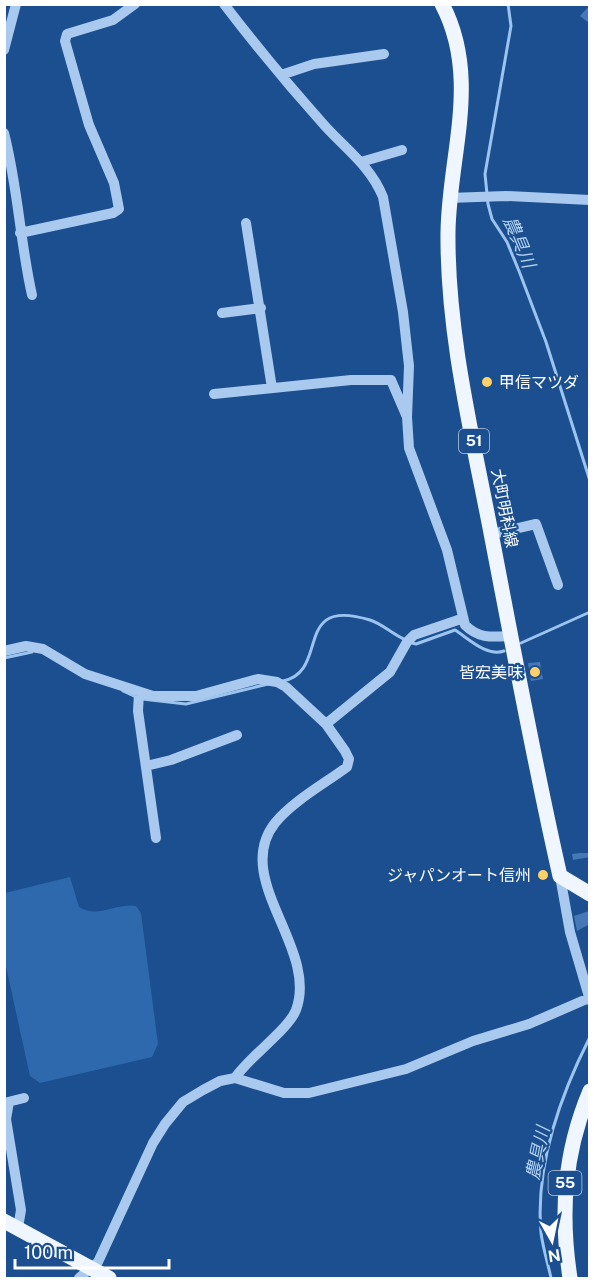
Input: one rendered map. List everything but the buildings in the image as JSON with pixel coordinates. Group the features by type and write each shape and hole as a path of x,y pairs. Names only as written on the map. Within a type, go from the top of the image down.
{"main road":[{"name":"大町明科線","path":"441,4 450,26 463,84 459,143 448,198 448,252 454,327 510,636 560,876"},
{"path":"560,876 590,894"},
{"name":"55","path":"570,1278 564,1241 564,1194 575,1133 590,1091"},
{"path":"11,1224 109,1278"}],"street":[{"path":"4,50 16,4"},
{"path":"20,233 113,213 119,209 114,183 89,124 65,41 67,34 113,20 135,4"},
{"path":"224,4 326,127 361,162 377,183 383,197 404,312 410,366 407,417 409,448 447,550 461,619 473,633 490,637 510,636"},
{"path":"282,75 314,64 384,54"},
{"path":"4,134 18,198 20,233 32,296"},
{"path":"361,162 402,150"},
{"path":"448,198 506,196 590,200"},
{"path":"246,223 272,388"},
{"path":"222,314 261,308"},
{"path":"214,394 351,380 391,380 407,417"},
{"path":"492,534 536,524 558,585"},
{"path":"326,724 390,672 407,642 414,635 461,619"},
{"path":"4,651 26,646 43,649 85,674 117,683 139,693 185,697 267,679 286,687 326,724 345,751 348,763 274,824 266,837 262,857 275,911 293,947 299,999 289,1022 258,1050 235,1078"},
{"path":"139,693 138,711 156,838"},
{"path":"146,766 171,760 237,735"},
{"path":"79,1278 94,1268 153,1143 174,1111 203,1090 220,1081 235,1078 284,1094 309,1093 406,1069 473,1041 529,1024 589,999 570,932 560,876"},
{"path":"11,1224 21,1210 6,1119 7,1103 24,1098"}],"shaded area":[{"path":"70,877 79,907 100,911 136,906 141,913 158,1044 152,1057 40,1083 30,1076 5,962 5,893"}],"waterway":[{"name":"農具川","path":"508,4 511,26 485,174 488,204 492,219 507,242 546,342 590,481"},
{"path":"521,643 590,612"},
{"path":"283,681 297,675 306,664 320,626 330,618 346,615 370,620 406,640"},
{"path":"412,643 416,644 455,630 491,652 504,651"},
{"path":"4,658 32,652"},
{"path":"142,699 186,704 268,684"},
{"path":"123,691 136,697"},
{"name":"農具川","path":"551,1278 541,1233 540,1208 546,1157 560,1107 590,1037"}],"place":[{"name":"甲信マツダ","path":"487,382"},
{"name":"皆宏美味","path":"535,672"},
{"name":"ジャパンオート信州","path":"543,875"}]}
